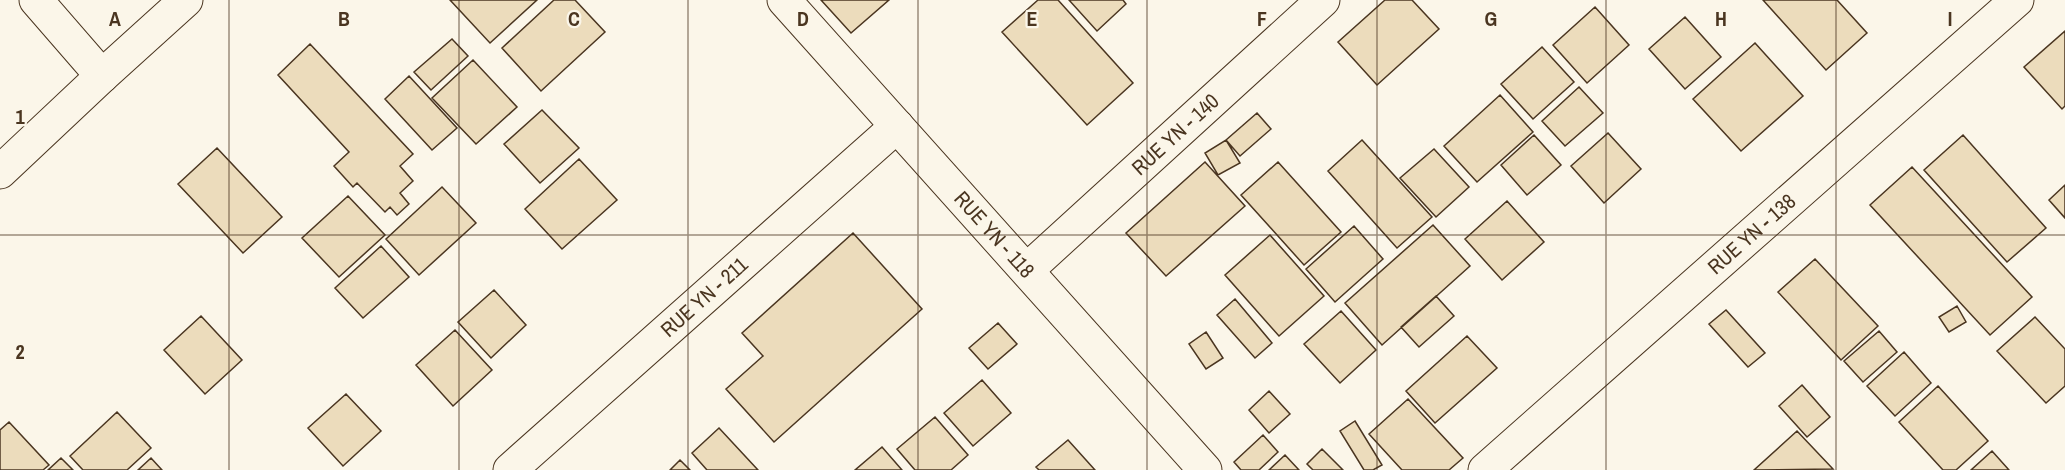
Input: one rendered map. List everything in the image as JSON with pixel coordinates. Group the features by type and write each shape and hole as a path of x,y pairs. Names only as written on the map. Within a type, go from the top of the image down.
{"street":[{"path":"36,0 102,76"},
{"path":"0,172 186,0"},
{"name":"RUE YN - 118","path":"784,0 1205,470"},
{"name":"RUE YN - 140","path":"1027,270 1323,0"},
{"name":"RUE YN - 138","path":"1485,470 2017,0"},
{"name":"RUE YN - 211","path":"510,470 897,126"}],"building":[{"path":"450,0 537,0 490,43"},
{"path":"554,0 575,0 605,32 541,91 502,48"},
{"path":"821,0 889,0 851,33"},
{"path":"1038,0 1058,0 1133,83 1087,125 1002,32"},
{"path":"1069,0 1123,0 1126,4 1097,31"},
{"path":"1385,0 1412,0 1439,29 1377,85 1338,42"},
{"path":"1763,0 1837,0 1867,33 1826,70"},
{"path":"1595,7 1629,45 1587,83 1553,45"},
{"path":"1685,17 1721,57 1685,89 1649,49"},
{"path":"2065,31 2065,106 2062,109 2024,67"},
{"path":"452,39 468,56 431,90 414,72"},
{"path":"1755,43 1803,96 1741,151 1693,99"},
{"path":"310,44 413,154 400,166 413,181 400,193 409,204 397,215 390,207 385,212 357,183 353,187 334,166 349,152 278,75"},
{"path":"1542,47 1574,82 1533,119 1501,84"},
{"path":"473,60 517,107 476,144 432,98"},
{"path":"409,76 457,128 432,150 385,99"},
{"path":"1579,87 1603,113 1565,146 1542,121"},
{"path":"1500,95 1533,132 1477,182 1444,146"},
{"path":"542,110 579,148 540,183 504,144"},
{"path":"1257,113 1271,129 1240,156 1226,140"},
{"path":"1608,133 1641,169 1604,203 1571,166"},
{"path":"1534,135 1561,165 1527,195 1501,165"},
{"path":"1963,135 2046,228 2007,262 1924,170"},
{"path":"1226,140 1240,163 1218,175 1205,153"},
{"path":"1362,140 1432,217 1397,248 1328,171"},
{"path":"217,148 282,217 243,253 178,184"},
{"path":"1434,149 1469,187 1436,217 1400,178"},
{"path":"579,159 617,200 562,249 525,209"},
{"path":"1205,162 1245,206 1166,276 1126,233"},
{"path":"1278,162 1341,232 1304,265 1241,195"},
{"path":"1912,167 2032,297 1990,335 1870,205"},
{"path":"2065,185 2065,218 2049,200"},
{"path":"442,187 476,223 419,275 386,239"},
{"path":"348,196 385,235 339,277 302,238"},
{"path":"1507,201 1544,242 1502,280 1465,239"},
{"path":"1433,225 1470,266 1382,345 1345,303"},
{"path":"1354,226 1383,259 1335,302 1306,269"},
{"path":"853,233 922,309 774,442 726,389 763,356 742,333"},
{"path":"1270,235 1324,296 1279,336 1225,275"},
{"path":"381,246 409,277 363,318 335,288"},
{"path":"1815,259 1878,326 1841,360 1778,292"},
{"path":"494,290 526,325 491,358 458,322"},
{"path":"1436,296 1454,316 1419,347 1401,327"},
{"path":"1235,299 1272,343 1255,358 1217,315"},
{"path":"1957,306 1966,322 1949,332 1939,317"},
{"path":"1726,310 1765,353 1748,367 1709,324"},
{"path":"1341,311 1376,350 1340,383 1304,344"},
{"path":"201,316 242,360 205,394 164,350"},
{"path":"2035,317 2065,349 2065,386 2046,403 1997,351"},
{"path":"998,323 1017,344 988,369 969,348"},
{"path":"455,330 492,370 453,406 416,365"},
{"path":"1879,331 1897,352 1863,382 1844,361"},
{"path":"1206,332 1223,358 1206,369 1189,344"},
{"path":"1467,336 1497,368 1435,423 1406,391"},
{"path":"1904,352 1931,383 1895,416 1867,386"},
{"path":"982,380 1011,413 973,446 944,413"},
{"path":"1802,385 1830,417 1807,437 1779,406"},
{"path":"1938,386 1988,441 1956,470 1943,470 1899,422"},
{"path":"1269,391 1290,414 1269,433 1249,410"},
{"path":"346,394 381,431 343,466 308,428"},
{"path":"1408,399 1463,458 1449,470 1402,470 1369,434"},
{"path":"117,412 151,448 127,470 83,470 70,456"},
{"path":"935,417 968,455 951,470 915,470 897,449"},
{"path":"1355,421 1382,465 1373,470 1364,470 1340,431"},
{"path":"9,422 49,465 43,470 0,470 0,430"},
{"path":"719,428 758,470 707,470 692,453"},
{"path":"1797,431 1833,469 1754,470"},
{"path":"1263,435 1278,452 1259,470 1241,470 1234,462"},
{"path":"1068,440 1095,470 1039,470 1036,467"},
{"path":"882,447 902,470 855,470"},
{"path":"1322,449 1343,470 1313,470 1307,464"},
{"path":"1992,451 2009,470 1971,470"},
{"path":"1285,455 1299,470 1269,470"},
{"path":"61,458 73,470 48,470"},
{"path":"151,458 162,470 138,470"},
{"path":"680,460 690,470 670,470"}]}
